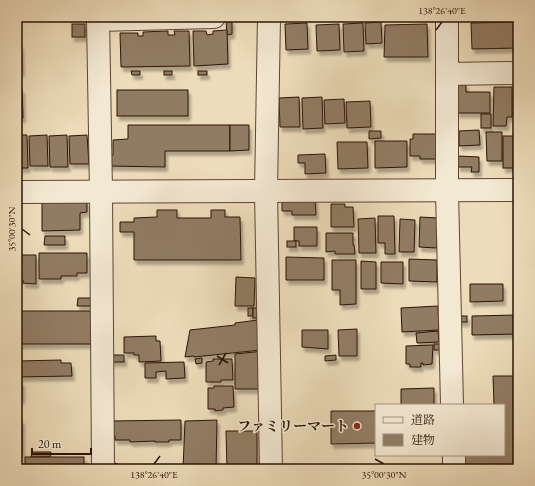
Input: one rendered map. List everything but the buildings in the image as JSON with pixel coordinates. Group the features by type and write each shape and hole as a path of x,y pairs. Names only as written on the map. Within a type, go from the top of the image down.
{"street":[{"path":"103,469 98,18 214,17"},
{"path":"269,17 266,191 271,469"},
{"path":"447,17 447,191 452,404"},
{"path":"447,74 518,73"},
{"path":"17,192 518,190"},
{"path":"454,456 454,469"}],"place":[{"name":"ファミリーマート","path":"357,426"}]}
